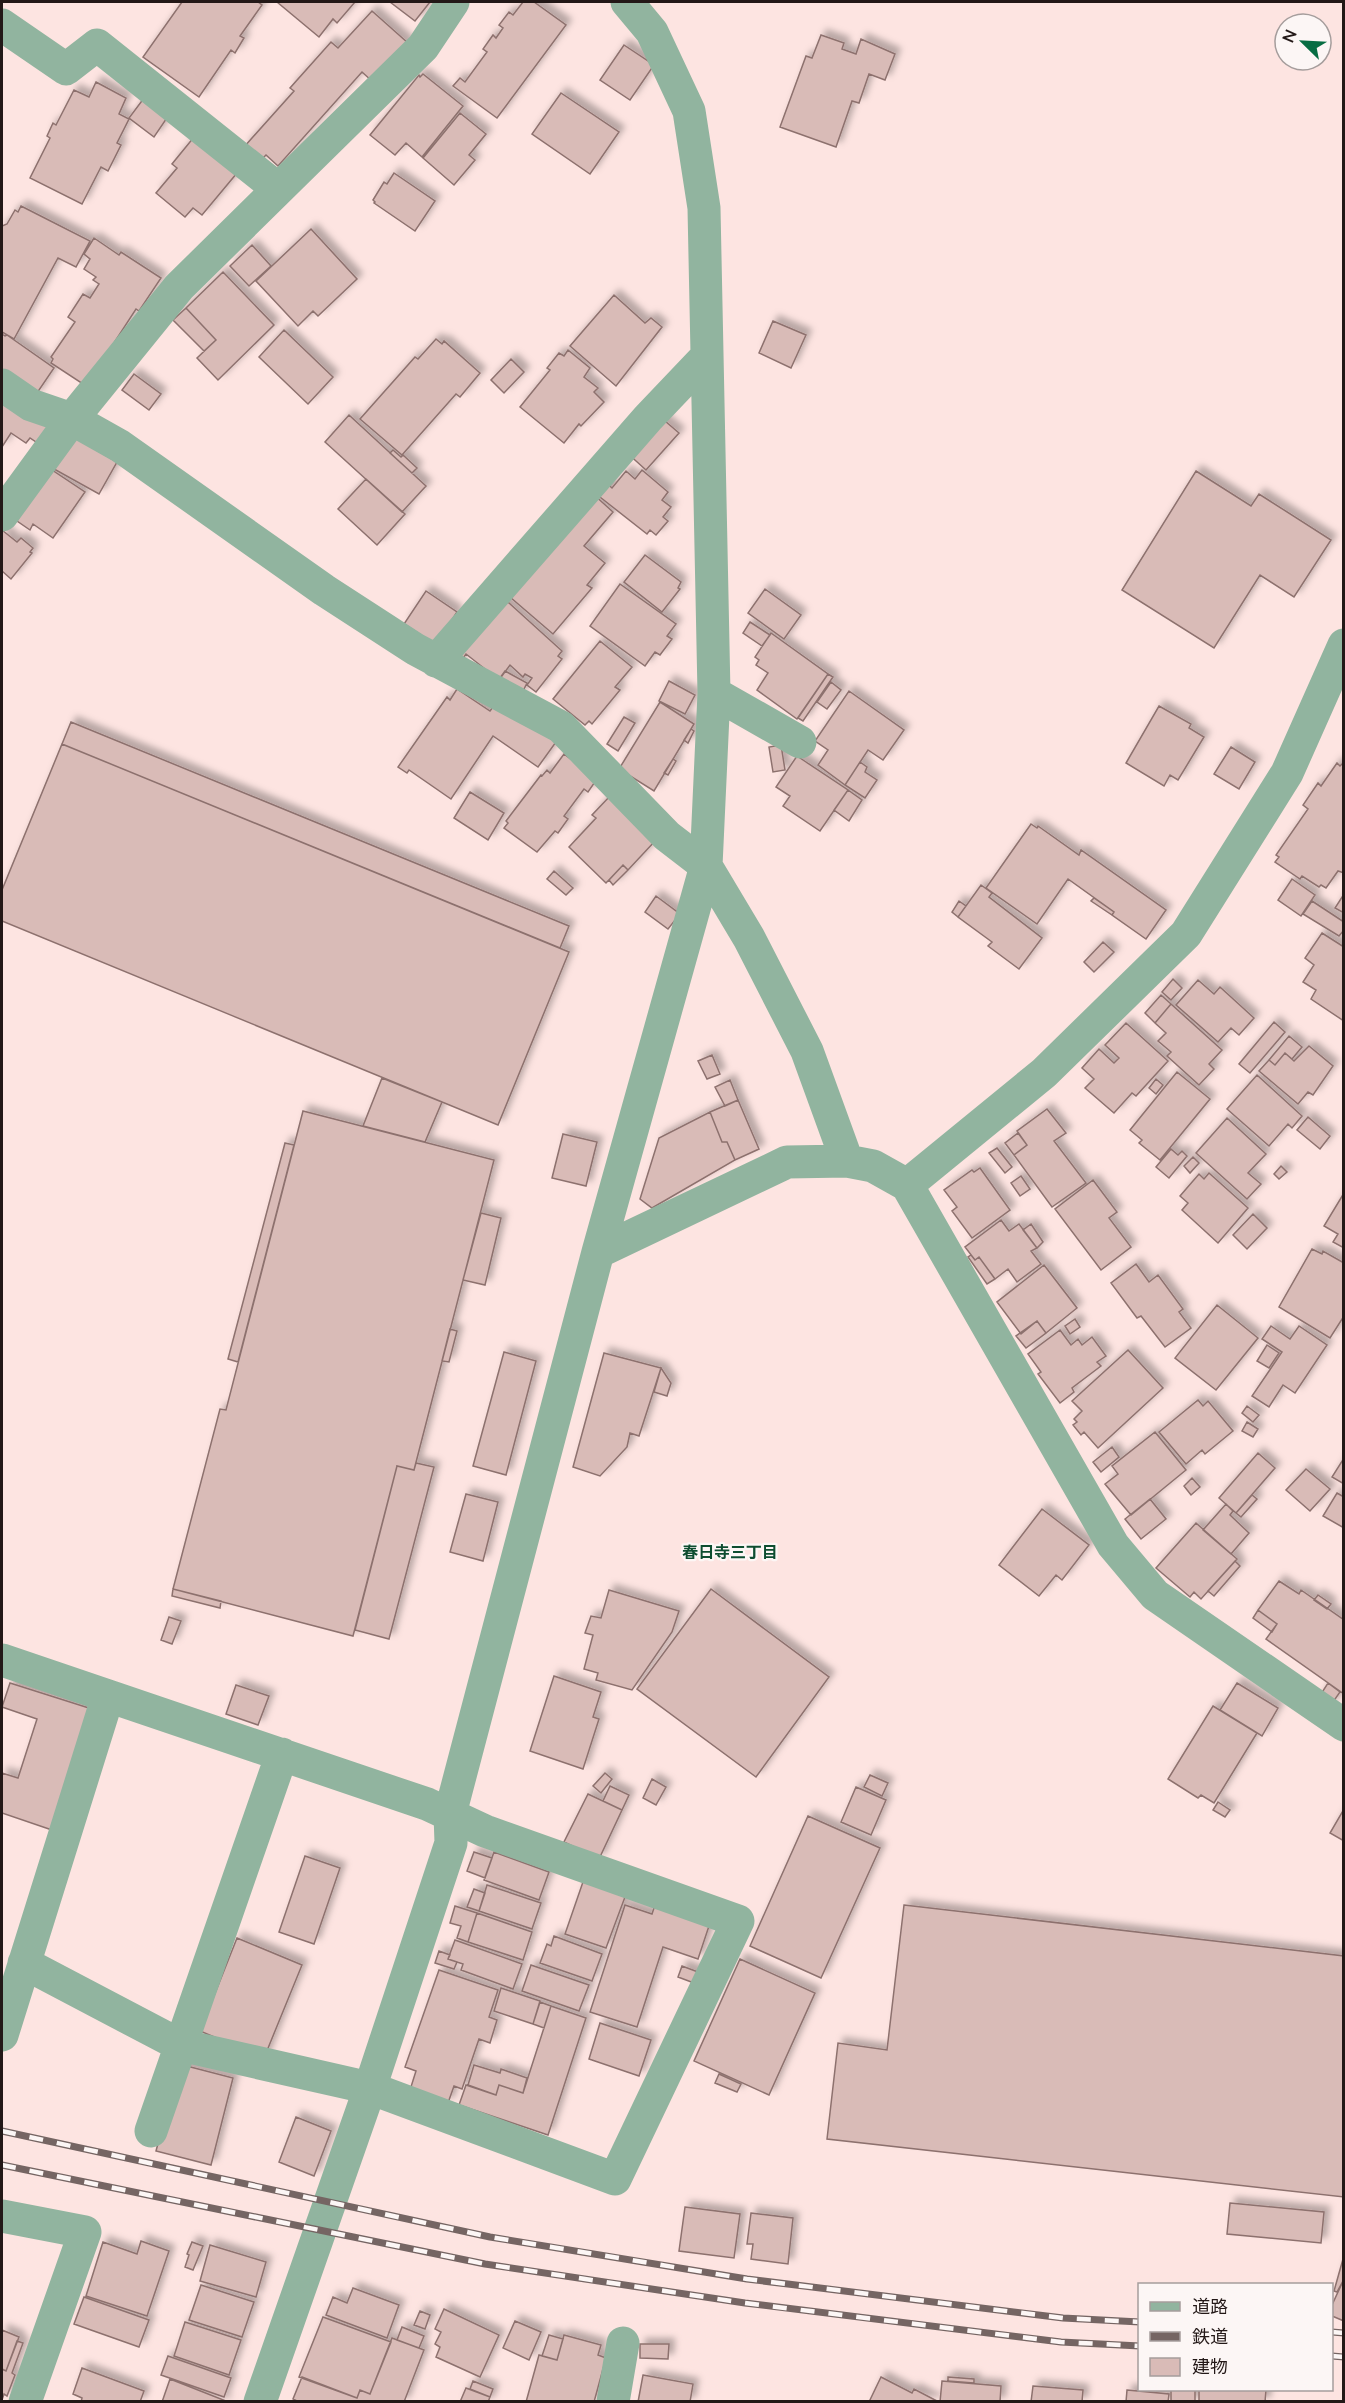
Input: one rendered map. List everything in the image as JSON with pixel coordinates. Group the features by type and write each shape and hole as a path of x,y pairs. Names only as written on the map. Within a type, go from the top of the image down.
{"street":[{"path":"2,515 72,418 179,287 423,47 453,2"},
{"path":"260,2402 370,2088 451,1842 450,1814 598,1252 706,867 714,693 704,208 689,111 652,32 627,2"},
{"path":"2,25 66,69 97,45 278,189"},
{"path":"436,661 648,418 707,356"},
{"path":"2,385 31,405 72,418 120,447 324,590 415,649 561,727 667,836 706,867 750,938 807,1051 847,1161"},
{"path":"907,1185 1044,1073 1186,934 1287,773 1344,645"},
{"path":"714,693 800,742"},
{"path":"598,1252 787,1162 847,1161 873,1166 907,1185 1113,1545 1155,1595 1344,1725"},
{"path":"2,1660 427,1803 485,1831 738,1921 615,2179 370,2088 180,2045 24,1963"},
{"path":"2,2035 108,1696"},
{"path":"151,2131 282,1754"},
{"path":"2,2216 85,2232 25,2402"},
{"path":"613,2402 624,2343"}],"building":[{"path":"182,2 258,2 262,5 240,36 244,38 235,53 231,50 199,97 143,57"},
{"path":"277,2 355,2 337,23 333,19 319,37"},
{"path":"390,2 430,2 415,21"},
{"path":"523,2 534,2 566,25 497,118 453,86 460,78 465,82 487,52 483,49 493,35 496,38 503,28 499,25 509,12 513,15"},
{"path":"372,11 408,43 373,82 362,72 278,166 266,155 260,161 244,147 294,91 290,88 331,42 338,48"},
{"path":"821,35 844,43 842,49 856,54 861,39 895,54 885,80 869,74 859,103 852,101 836,147 780,127 806,56 812,58"},
{"path":"624,45 654,65 630,100 600,80"},
{"path":"423,74 463,106 422,157 406,143 395,155 370,135 419,75 420,77"},
{"path":"96,82 126,98 119,114 129,119 117,143 121,145 108,171 101,167 82,204 30,178 50,138 47,136 53,123 56,125 74,90 89,97"},
{"path":"561,93 619,132 590,174 532,134"},
{"path":"147,94 171,112 154,137 129,118"},
{"path":"460,113 486,134 469,155 475,160 454,185 423,158"},
{"path":"194,137 237,173 202,215 193,208 185,217 156,193 177,168 172,164"},
{"path":"394,173 435,201 415,231 374,203 373,200 384,182 387,184"},
{"path":"21,206 90,241 76,267 58,258 14,339 2,332 2,226 7,224 15,210 18,212"},
{"path":"311,229 357,279 318,316 313,311 298,326 256,281"},
{"path":"94,238 119,255 121,252 161,278 139,311 136,309 86,386 51,363 53,359 51,357 75,322 68,317 83,294 90,298 99,284 93,280 96,277 84,269 90,259 84,254"},
{"path":"252,245 271,266 249,286 230,266"},
{"path":"223,272 274,325 218,380 197,358 216,340 186,308"},
{"path":"614,295 645,323 651,318 662,327 616,386 570,346"},
{"path":"186,308 216,340 204,351 173,320"},
{"path":"773,321 806,335 791,368 759,353"},
{"path":"284,330 333,377 308,404 259,357"},
{"path":"2,334 7,335 54,368 35,396 2,373"},
{"path":"436,339 442,344 444,341 480,373 460,397 456,394 402,455 360,419 415,357 418,359"},
{"path":"568,350 590,368 584,377 598,388 594,392 604,402 581,426 579,424 564,443 520,407 550,370 547,368 559,353 564,356"},
{"path":"511,359 524,372 504,393 491,380"},
{"path":"134,374 161,394 149,410 122,390"},
{"path":"2,399 53,430 42,446 30,438 26,443 11,433 2,447"},
{"path":"349,415 426,486 402,512 325,442"},
{"path":"658,415 679,433 646,470 626,452"},
{"path":"73,436 117,462 99,494 54,469"},
{"path":"393,450 401,457 403,455 417,468 412,473 390,453"},
{"path":"46,466 85,492 53,538 33,524 30,530 17,521"},
{"path":"642,470 668,492 662,500 671,507 663,517 668,521 656,535 650,530 647,534 591,490 601,478 612,488 626,471 635,479"},
{"path":"1196,471 1251,506 1259,494 1331,540 1294,597 1260,575 1214,648 1122,590"},
{"path":"366,479 405,514 377,545 338,509"},
{"path":"592,493 613,512 584,546 605,563 587,585 592,588 553,634 503,591"},
{"path":"2,530 17,542 21,538 33,548 30,552 32,553 11,579 2,571"},
{"path":"645,555 681,582 678,588 680,589 662,612 624,582"},
{"path":"620,584 676,624 667,636 672,639 660,655 655,652 645,666 590,626"},
{"path":"765,589 801,615 784,639 748,613"},
{"path":"426,591 457,612 436,645 404,624"},
{"path":"498,593 562,651 558,656 562,659 536,692 527,685 532,678 525,674 523,677 510,665 499,680 466,654 459,664 451,652"},
{"path":"750,622 770,635 762,646 743,633"},
{"path":"771,633 828,674 797,719 757,690 768,673 756,665 759,660 755,657"},
{"path":"600,641 632,667 615,687 620,690 592,724 589,721 585,725 553,699"},
{"path":"505,671 527,683 521,695 497,682"},
{"path":"828,674 833,677 803,721 798,718"},
{"path":"669,681 695,695 685,714 659,701"},
{"path":"831,682 841,690 827,709 817,702"},
{"path":"457,689 490,711 496,703 556,742 538,767 493,736 451,799 409,770 407,773 398,767 447,697 450,700"},
{"path":"849,691 904,730 883,760 868,750 845,785 818,765 828,750 815,741"},
{"path":"660,702 694,724 654,791 619,769"},
{"path":"1159,706 1191,724 1189,728 1204,737 1178,780 1170,775 1164,786 1126,763"},
{"path":"624,717 635,723 618,751 607,744"},
{"path":"71,722 569,926 560,948 62,744"},
{"path":"691,729 694,731 688,743 684,740"},
{"path":"62,744 569,952 498,1125 2,921 2,890"},
{"path":"781,745 785,770 773,772 769,747"},
{"path":"1231,747 1255,762 1239,789 1214,774"},
{"path":"564,754 597,779 588,792 584,789 564,816 568,819 558,833 555,831 537,852 504,828 508,823 506,821 541,775 547,770 550,773"},
{"path":"797,756 848,790 820,831 783,806 790,796 776,787"},
{"path":"673,759 676,761 668,775 664,773"},
{"path":"860,762 867,767 865,772 877,780 865,798 845,785"},
{"path":"1344,762 1344,873 1338,871 1326,888 1321,885 1319,887 1302,876 1300,879 1275,862 1279,857 1276,855 1308,809 1303,805 1318,783 1321,786 1337,763 1340,766"},
{"path":"848,790 862,800 849,821 834,810"},
{"path":"470,792 504,813 488,840 454,818"},
{"path":"610,796 656,840 628,870 623,865 606,883 569,847 596,818 592,815"},
{"path":"1031,824 1037,828 1038,826 1079,855 1081,850 1166,910 1146,939 1112,915 1114,912 1068,879 1037,924 986,888"},
{"path":"623,865 628,870 613,885 609,880"},
{"path":"554,871 573,888 566,895 547,879"},
{"path":"1292,879 1315,895 1301,916 1278,900"},
{"path":"981,885 992,893 989,897 1042,938 1019,969 988,946 992,942 958,917"},
{"path":"1344,894 1344,913 1335,908"},
{"path":"656,896 680,914 668,929 645,912"},
{"path":"1094,898 1114,912 1112,915 1091,901"},
{"path":"959,901 966,906 958,917 952,912"},
{"path":"1312,901 1344,922 1344,930 1339,936 1303,914"},
{"path":"1322,933 1344,947 1344,1021 1311,999 1316,990 1303,982 1314,965 1305,958"},
{"path":"1103,942 1114,952 1094,972 1084,962"},
{"path":"1173,979 1182,988 1171,1000 1162,992"},
{"path":"1198,980 1214,994 1220,987 1254,1018 1239,1035 1231,1028 1218,1042 1176,1005"},
{"path":"1161,995 1171,1004 1155,1023 1145,1013"},
{"path":"1171,1004 1222,1050 1209,1064 1214,1069 1199,1085 1167,1056 1171,1052 1158,1041 1166,1033 1155,1023"},
{"path":"1274,1022 1285,1032 1250,1073 1239,1064"},
{"path":"1126,1023 1168,1061 1136,1096 1132,1093 1114,1113 1085,1088 1094,1079 1082,1068 1099,1049 1114,1063 1119,1058 1105,1045"},
{"path":"1289,1036 1302,1047 1292,1059 1285,1053 1275,1065 1269,1060"},
{"path":"1309,1046 1333,1066 1313,1095 1308,1092 1298,1104 1259,1071 1269,1060 1275,1065 1285,1053 1294,1061"},
{"path":"712,1055 720,1074 707,1079 698,1061"},
{"path":"1177,1072 1210,1099 1160,1160 1139,1143 1142,1140 1130,1130"},
{"path":"1257,1075 1302,1116 1292,1128 1288,1124 1269,1146 1227,1109"},
{"path":"382,1078 442,1102 425,1142 363,1126"},
{"path":"1156,1079 1163,1085 1156,1094 1149,1088"},
{"path":"730,1080 738,1100 725,1106 715,1087"},
{"path":"738,1100 759,1149 735,1160 727,1142 722,1142 710,1112"},
{"path":"1047,1109 1066,1133 1054,1141 1086,1183 1052,1207 1014,1155 1027,1145 1017,1131"},
{"path":"303,1111 494,1160 414,1470 397,1466 353,1636 173,1589 220,1409 226,1410"},
{"path":"710,1112 722,1142 727,1142 735,1160 652,1208 640,1199 659,1138"},
{"path":"1308,1117 1330,1136 1320,1149 1297,1130"},
{"path":"1227,1118 1266,1154 1248,1173 1261,1184 1247,1199 1196,1153"},
{"path":"1018,1133 1027,1145 1014,1155 1005,1143"},
{"path":"563,1134 597,1142 586,1186 552,1178"},
{"path":"285,1143 294,1145 238,1362 228,1359"},
{"path":"997,1148 1012,1167 1005,1173 989,1153"},
{"path":"1171,1149 1178,1155 1182,1151 1187,1156 1169,1178 1156,1167"},
{"path":"1193,1157 1199,1163 1190,1173 1184,1166"},
{"path":"1281,1166 1287,1172 1279,1179 1274,1174"},
{"path":"980,1168 1010,1210 972,1238 952,1211 957,1207 944,1190 972,1170 974,1172"},
{"path":"1209,1173 1248,1208 1218,1243 1182,1210 1188,1203 1180,1196 1199,1174 1204,1179"},
{"path":"1021,1176 1030,1189 1020,1196 1011,1183"},
{"path":"1093,1180 1117,1212 1109,1218 1131,1247 1101,1270 1055,1209"},
{"path":"1344,1193 1344,1248 1333,1242 1338,1234 1324,1226"},
{"path":"481,1213 501,1218 485,1285 463,1280"},
{"path":"1253,1214 1267,1228 1247,1249 1233,1235"},
{"path":"1001,1220 1009,1231 1019,1224 1037,1248 1031,1251 1041,1264 1017,1282 1008,1269 995,1279 979,1257 975,1260 965,1247"},
{"path":"1031,1224 1043,1242 1037,1248 1023,1230"},
{"path":"1312,1249 1322,1254 1323,1251 1344,1263 1344,1316 1330,1338 1279,1307"},
{"path":"971,1255 975,1260 979,1257 995,1279 987,1284 968,1257"},
{"path":"1136,1264 1149,1282 1158,1275 1183,1309 1179,1312 1191,1328 1165,1347 1141,1316 1137,1318 1111,1283"},
{"path":"1044,1265 1077,1308 1046,1333 1037,1321 1021,1334 997,1302"},
{"path":"1217,1305 1258,1338 1216,1390 1175,1358"},
{"path":"1075,1319 1080,1327 1070,1334 1065,1326"},
{"path":"1037,1321 1046,1333 1026,1348 1016,1336"},
{"path":"1271,1326 1290,1339 1299,1326 1327,1345 1295,1393 1283,1385 1269,1407 1252,1396 1282,1352 1262,1339"},
{"path":"450,1329 457,1331 449,1362 442,1361"},
{"path":"1060,1330 1071,1345 1078,1339 1082,1345 1092,1337 1106,1356 1097,1362 1101,1366 1072,1388 1074,1392 1060,1403 1038,1374 1041,1372 1028,1354"},
{"path":"1267,1345 1279,1353 1269,1368 1257,1361"},
{"path":"1128,1350 1163,1388 1098,1448 1084,1432 1081,1435 1073,1425 1077,1422 1074,1419 1082,1411 1072,1401"},
{"path":"504,1352 536,1361 506,1475 473,1466"},
{"path":"604,1353 661,1368 639,1436 630,1433 627,1447 600,1476 573,1467"},
{"path":"661,1368 671,1383 667,1396 654,1392"},
{"path":"1198,1400 1203,1406 1208,1401 1233,1431 1205,1454 1202,1450 1186,1464 1159,1432"},
{"path":"1247,1406 1259,1415 1253,1422 1242,1413"},
{"path":"1247,1422 1258,1429 1253,1437 1242,1431"},
{"path":"1155,1432 1186,1470 1131,1515 1105,1484 1118,1474 1112,1466"},
{"path":"1112,1447 1119,1457 1101,1472 1093,1462"},
{"path":"1258,1453 1275,1468 1236,1513 1219,1498"},
{"path":"1344,1458 1344,1484 1332,1477"},
{"path":"416,1463 434,1467 389,1639 355,1630 397,1466 414,1470"},
{"path":"1306,1469 1330,1489 1310,1511 1286,1490"},
{"path":"1192,1478 1200,1487 1191,1495 1184,1486"},
{"path":"1337,1493 1344,1497 1344,1528 1323,1516"},
{"path":"466,1494 498,1502 483,1561 450,1552"},
{"path":"1252,1495 1257,1499 1241,1517 1236,1513"},
{"path":"1150,1499 1166,1519 1141,1539 1125,1519"},
{"path":"1226,1504 1233,1511 1230,1515 1249,1533 1231,1554 1203,1530"},
{"path":"1042,1509 1089,1545 1062,1580 1056,1575 1039,1596 999,1565"},
{"path":"1196,1523 1237,1559 1201,1599 1194,1592 1190,1597 1156,1568"},
{"path":"1235,1561 1240,1566 1214,1596 1208,1591"},
{"path":"1279,1581 1299,1594 1301,1590 1344,1620 1344,1694 1266,1639 1277,1624 1258,1610"},
{"path":"173,1589 221,1601 220,1608 172,1596"},
{"path":"711,1589 829,1677 756,1777 637,1689"},
{"path":"609,1590 679,1611 672,1632 632,1690 596,1680 598,1673 584,1669 593,1635 585,1633 591,1616 601,1618"},
{"path":"1318,1595 1331,1604 1327,1609 1314,1600"},
{"path":"1258,1610 1277,1624 1272,1632 1253,1618"},
{"path":"169,1617 181,1621 172,1644 161,1640"},
{"path":"554,1676 601,1692 593,1717 599,1719 583,1769 530,1751"},
{"path":"10,1683 92,1709 52,1830 2,1813 2,1773 18,1778 37,1719 2,1707"},
{"path":"1237,1683 1278,1708 1262,1736 1220,1710"},
{"path":"1328,1683 1340,1692 1331,1705 1319,1697"},
{"path":"236,1685 269,1696 258,1725 226,1714"},
{"path":"1213,1706 1257,1733 1214,1803 1201,1795 1198,1798 1168,1779"},
{"path":"605,1773 612,1779 601,1793 593,1786"},
{"path":"870,1775 888,1783 882,1796 864,1787"},
{"path":"652,1779 666,1787 656,1805 643,1798"},
{"path":"610,1786 629,1795 622,1810 603,1801"},
{"path":"856,1787 886,1800 871,1835 841,1822"},
{"path":"588,1794 622,1810 599,1859 564,1842"},
{"path":"1218,1802 1230,1810 1225,1817 1213,1810"},
{"path":"1344,1809 1344,1841 1330,1833"},
{"path":"808,1816 880,1848 821,1978 750,1946"},
{"path":"474,1852 492,1858 485,1878 467,1871"},
{"path":"494,1852 549,1872 539,1900 484,1880"},
{"path":"305,1856 340,1868 314,1944 279,1932"},
{"path":"584,1879 625,1897 606,1948 565,1934"},
{"path":"487,1885 541,1903 532,1929 479,1911"},
{"path":"474,1889 485,1893 479,1911 467,1907"},
{"path":"625,1905 652,1914 655,1905 710,1923 698,1959 663,1947 637,2027 590,2012"},
{"path":"904,1905 1344,1956 1344,2197 827,2139 838,2043 887,2050"},
{"path":"455,1906 477,1913 468,1942 457,1938 461,1926 450,1923"},
{"path":"477,1913 532,1932 523,1960 468,1942"},
{"path":"554,1936 602,1954 592,1981 540,1963 547,1944 551,1946"},
{"path":"237,1938 302,1965 264,2058 200,2031"},
{"path":"455,1940 522,1964 513,1989 461,1970 463,1964 448,1959"},
{"path":"439,1951 450,1955 448,1959 457,1962 454,1969 435,1963"},
{"path":"740,1959 815,1993 769,2095 694,2061"},
{"path":"531,1965 589,1985 579,2011 522,1991"},
{"path":"682,1966 698,1972 694,1983 678,1977"},
{"path":"439,1970 498,1990 489,2017 497,2020 490,2043 479,2039 462,2089 454,2086 448,2103 410,2090 416,2071 405,2067"},
{"path":"501,1988 540,2001 533,2024 494,2011"},
{"path":"540,2002 551,2006 544,2028 533,2024"},
{"path":"551,2006 586,2018 548,2135 459,2105 466,2085 496,2095 499,2085 523,2093"},
{"path":"600,2023 651,2040 639,2076 589,2059"},
{"path":"179,2064 233,2078 211,2165 156,2151"},
{"path":"474,2065 500,2073 501,2069 527,2078 523,2093 499,2085 496,2095 468,2085"},
{"path":"719,2074 741,2084 737,2092 715,2083"},
{"path":"296,2117 331,2131 314,2176 279,2162"},
{"path":"1230,2203 1324,2212 1321,2243 1227,2234"},
{"path":"685,2207 740,2214 734,2258 679,2251"},
{"path":"751,2213 793,2218 788,2264 751,2259 753,2244 747,2244"},
{"path":"141,2241 169,2251 147,2316 86,2296 103,2242 137,2254"},
{"path":"192,2242 203,2246 193,2270 185,2267"},
{"path":"210,2245 266,2262 256,2297 200,2281"},
{"path":"1343,2259 1344,2279 1337,2292 1334,2291"},
{"path":"1344,2279 1344,2321 1333,2316 1333,2303"},
{"path":"201,2285 254,2302 242,2337 189,2320"},
{"path":"353,2288 399,2305 387,2338 326,2315 333,2297 347,2303"},
{"path":"84,2297 149,2320 139,2347 74,2324"},
{"path":"444,2309 499,2335 480,2377 436,2357 440,2347 435,2344 441,2332 435,2329"},
{"path":"420,2311 430,2315 425,2329 414,2325"},
{"path":"323,2317 391,2342 370,2394 360,2390 357,2398 299,2377"},
{"path":"515,2321 541,2332 529,2360 503,2348"},
{"path":"185,2322 241,2340 229,2375 174,2356"},
{"path":"402,2327 424,2336 419,2348 397,2340"},
{"path":"2,2330 19,2337 6,2371 2,2369"},
{"path":"549,2335 563,2339 557,2360 542,2356"},
{"path":"564,2335 601,2345 598,2355 606,2358 594,2402 526,2402 539,2355 557,2360"},
{"path":"392,2338 424,2350 404,2402 299,2402 293,2399 302,2377 357,2398 360,2390 370,2394"},
{"path":"17,2341 23,2343 12,2373 15,2375 7,2396 4,2394 2,2400 2,2369 6,2371"},
{"path":"640,2344 669,2344 668,2359 640,2358"},
{"path":"168,2356 231,2378 224,2397 161,2375"},
{"path":"82,2368 144,2391 140,2402 81,2402 82,2398 73,2394"},
{"path":"643,2375 693,2384 690,2402 638,2402"},
{"path":"881,2377 912,2393 914,2389 937,2401 869,2402"},
{"path":"948,2377 974,2379 974,2383 948,2381"},
{"path":"170,2379 226,2401 226,2402 162,2402"},
{"path":"473,2381 493,2389 490,2397 470,2389"},
{"path":"942,2381 1001,2386 1000,2402 940,2402"},
{"path":"1033,2386 1083,2390 1082,2402 1031,2402"},
{"path":"466,2388 490,2397 488,2402 460,2402"},
{"path":"1127,2390 1169,2394 1168,2402 1126,2402"},
{"path":"1171,2391 1195,2391 1195,2402 1171,2402"},
{"path":"1199,2391 1266,2391 1265,2402 1199,2402"}],"railway":[{"path":"2,2131 490,2237 747,2279 1063,2318 1138,2322"},
{"path":"2,2165 485,2264 745,2303 1061,2342 1138,2346"},
{"path":"1333,2332 1344,2333"},
{"path":"1333,2356 1344,2357"}],"district":[{"name":"春日寺三丁目","path":"730,1551"}]}
